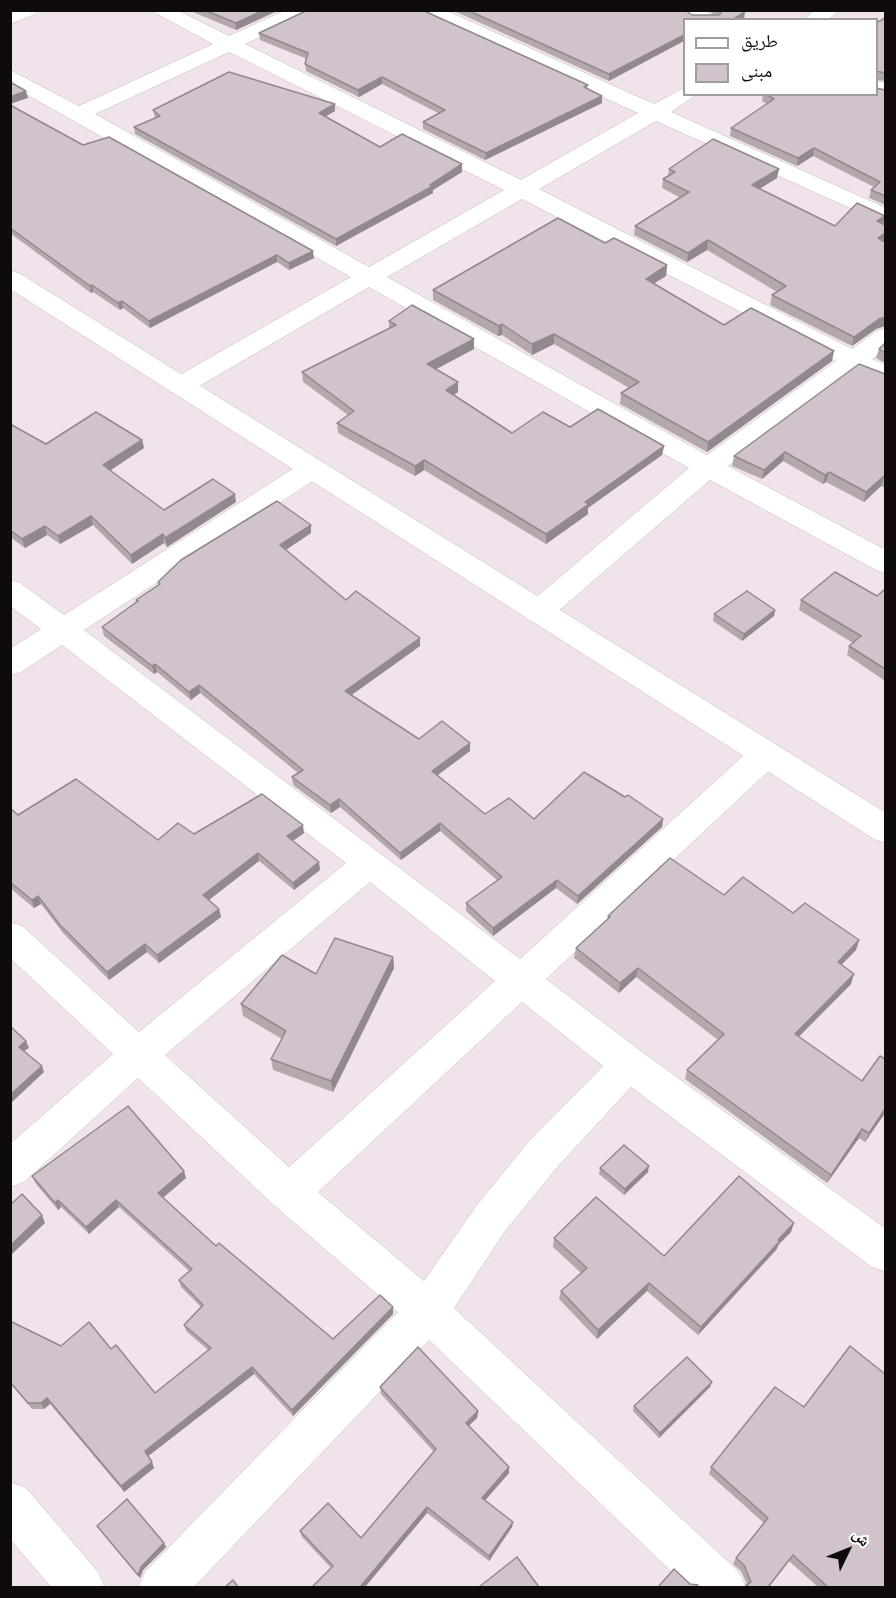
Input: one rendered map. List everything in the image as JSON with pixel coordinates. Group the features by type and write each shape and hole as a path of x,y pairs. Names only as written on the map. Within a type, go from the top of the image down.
{"street":[{"path":"10,18 28,10"},
{"path":"160,10 521,189 885,376"},
{"path":"76,115 303,10"},
{"path":"427,10 885,217"},
{"path":"687,10 704,18"},
{"path":"817,18 830,10"},
{"path":"12,79 708,467 885,563"},
{"path":"180,387 368,276 684,96"},
{"path":"10,278 764,756 885,830"},
{"path":"538,612 708,467 885,336"},
{"path":"10,664 312,469"},
{"path":"10,590 61,631 370,863 629,1064 885,1253"},
{"path":"289,1193 764,756"},
{"path":"10,1169 138,1055 370,863"},
{"path":"10,936 289,1193 428,1311 723,1587"},
{"path":"161,1587 428,1311 491,1218 545,1152 629,1064"},
{"path":"10,1504 82,1587"}],"building":[{"path":"204,10 264,10 236,23"},
{"path":"308,10 422,10 588,85 584,87 602,96 486,153 423,122 445,110 382,77 358,90 305,64 308,53 259,33"},
{"path":"467,10 685,10 692,15 719,15 721,13 718,10 745,12 735,18 683,18 683,36 609,74"},
{"path":"885,18 885,73 878,71 878,22"},
{"path":"229,72 335,104 319,113 380,147 402,134 462,164 430,185 433,186 336,239 134,127 160,116 153,110"},
{"path":"10,82 26,91 10,97"},
{"path":"878,88 885,90 885,196 871,190 880,182 814,148 798,158 731,128 774,99 769,96 878,96"},
{"path":"10,105 83,145 109,137 313,251 289,263 277,255 149,321 122,301 118,303 92,285 90,286 10,228"},
{"path":"713,139 779,169 752,185 835,226 857,203 885,216 877,221 885,225 885,233 878,238 885,242 885,317 854,337 772,295 786,286 708,240 688,253 635,226 689,192 663,179 675,172 669,169"},
{"path":"558,218 605,243 614,238 667,265 646,279 724,325 751,308 834,351 708,442 621,393 639,382 554,334 532,344 502,324 499,326 433,290"},
{"path":"412,305 474,339 427,364 458,382 446,390 512,433 543,412 570,427 598,409 664,446 585,502 589,504 546,534 424,460 415,466 337,423 354,411 302,372 396,325 389,321"},
{"path":"885,343 885,353 879,349"},
{"path":"859,364 885,374 885,477 866,492 829,472 825,475 785,452 764,470 734,456"},
{"path":"96,412 142,440 103,465 164,510 213,479 235,494 165,538 163,534 131,555 91,516 58,536 45,526 22,539 10,530 10,424 46,444"},
{"path":"277,501 311,525 280,545 346,600 356,591 420,638 345,691 419,739 442,721 470,743 432,771 485,814 509,798 534,819 584,772 625,797 628,795 663,819 578,896 557,880 493,928 466,903 502,877 440,823 400,853 339,799 330,805 292,777 303,770 199,685 189,692 155,664 152,666 102,627 160,584 158,582 181,560"},
{"path":"835,572 877,596 885,589 885,669 849,646 861,636 801,600"},
{"path":"747,591 775,610 744,634 714,614"},
{"path":"76,779 158,840 178,823 194,834 262,794 303,825 287,836 319,862 293,883 258,853 203,895 219,909 157,955 145,944 107,972 60,925 38,896 32,900 10,882 10,808 18,815"},
{"path":"670,858 724,895 743,877 793,913 805,903 859,940 838,962 854,974 795,1034 862,1081 880,1056 885,1059 885,1109 869,1133 862,1129 831,1175 687,1070 724,1034 638,968 620,983 576,948"},
{"path":"335,938 393,957 331,1081 271,1059 286,1031 241,1004 282,955 316,974"},
{"path":"10,1026 26,1041 19,1047 42,1066 10,1095"},
{"path":"128,1106 184,1171 158,1193 216,1246 219,1243 333,1339 380,1295 393,1307 292,1410 252,1367 145,1451 152,1462 121,1486 47,1398 41,1403 28,1403 10,1382 10,1321 61,1346 89,1322 111,1349 116,1345 155,1393 211,1348 184,1325 203,1305 179,1280 192,1269 116,1200 86,1227 58,1200 55,1203 32,1176"},
{"path":"624,1145 649,1166 625,1189 600,1168"},
{"path":"739,1176 794,1223 701,1327 649,1283 598,1330 561,1291 587,1268 554,1238 596,1197 664,1256"},
{"path":"22,1194 42,1215 10,1246 10,1205"},
{"path":"850,1346 885,1374 885,1587 828,1587 793,1555 768,1587 750,1587 746,1585 751,1582 744,1565 736,1558 768,1518 711,1467 775,1387 804,1407"},
{"path":"418,1347 478,1411 466,1423 509,1467 482,1498 513,1522 489,1556 427,1507 360,1587 312,1587 333,1566 300,1531 328,1503 361,1538 436,1449 380,1387"},
{"path":"687,1357 712,1382 660,1433 634,1406"},
{"path":"127,1499 164,1543 141,1567 138,1575 97,1526"},
{"path":"517,1557 539,1587 479,1587"},
{"path":"674,1569 690,1584 698,1585 696,1587 658,1587"},
{"path":"233,1580 238,1587 225,1587"}]}
